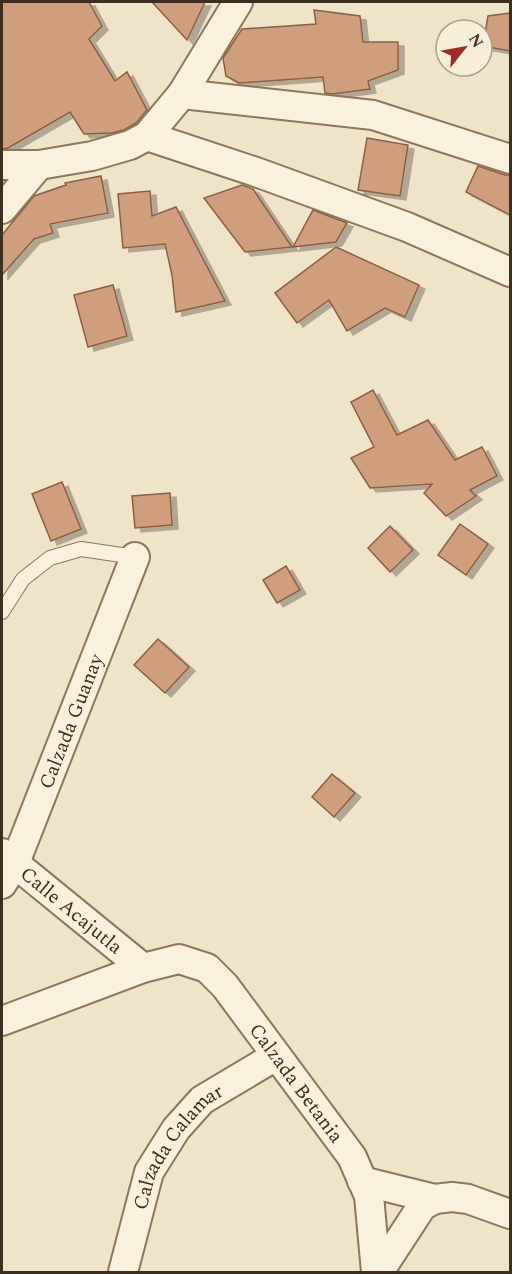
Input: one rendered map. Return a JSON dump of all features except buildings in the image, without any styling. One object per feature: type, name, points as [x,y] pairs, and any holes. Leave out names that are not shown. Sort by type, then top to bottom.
[{"type":"street","points":[[2,165],[39,165],[92,156],[130,145],[147,136],[183,94],[238,2]]},
{"type":"street","points":[[183,94],[373,115],[510,159]]},
{"type":"street","points":[[147,136],[256,172],[407,227],[510,272]]},
{"type":"street","points":[[2,209],[39,165]]},
{"type":"street","name":"Calzada Guanay","points":[[6,867],[135,557]]},
{"type":"street","name":"Calle Acajutla","points":[[6,867],[143,968]]},
{"type":"street","name":"Calzada Betania","points":[[2,1021],[143,968],[179,958],[207,968],[225,986],[352,1157],[369,1196],[377,1272]]},
{"type":"street","name":"Calzada Calamar","points":[[123,1272],[149,1172],[176,1129],[202,1100],[276,1056]]},
{"type":"street","points":[[362,1181],[435,1199],[452,1197],[468,1199],[510,1214]]},
{"type":"street","points":[[377,1272],[422,1206],[435,1199]]},
{"type":"lane","points":[[2,612],[23,579],[50,558],[81,549],[135,557]]}]
